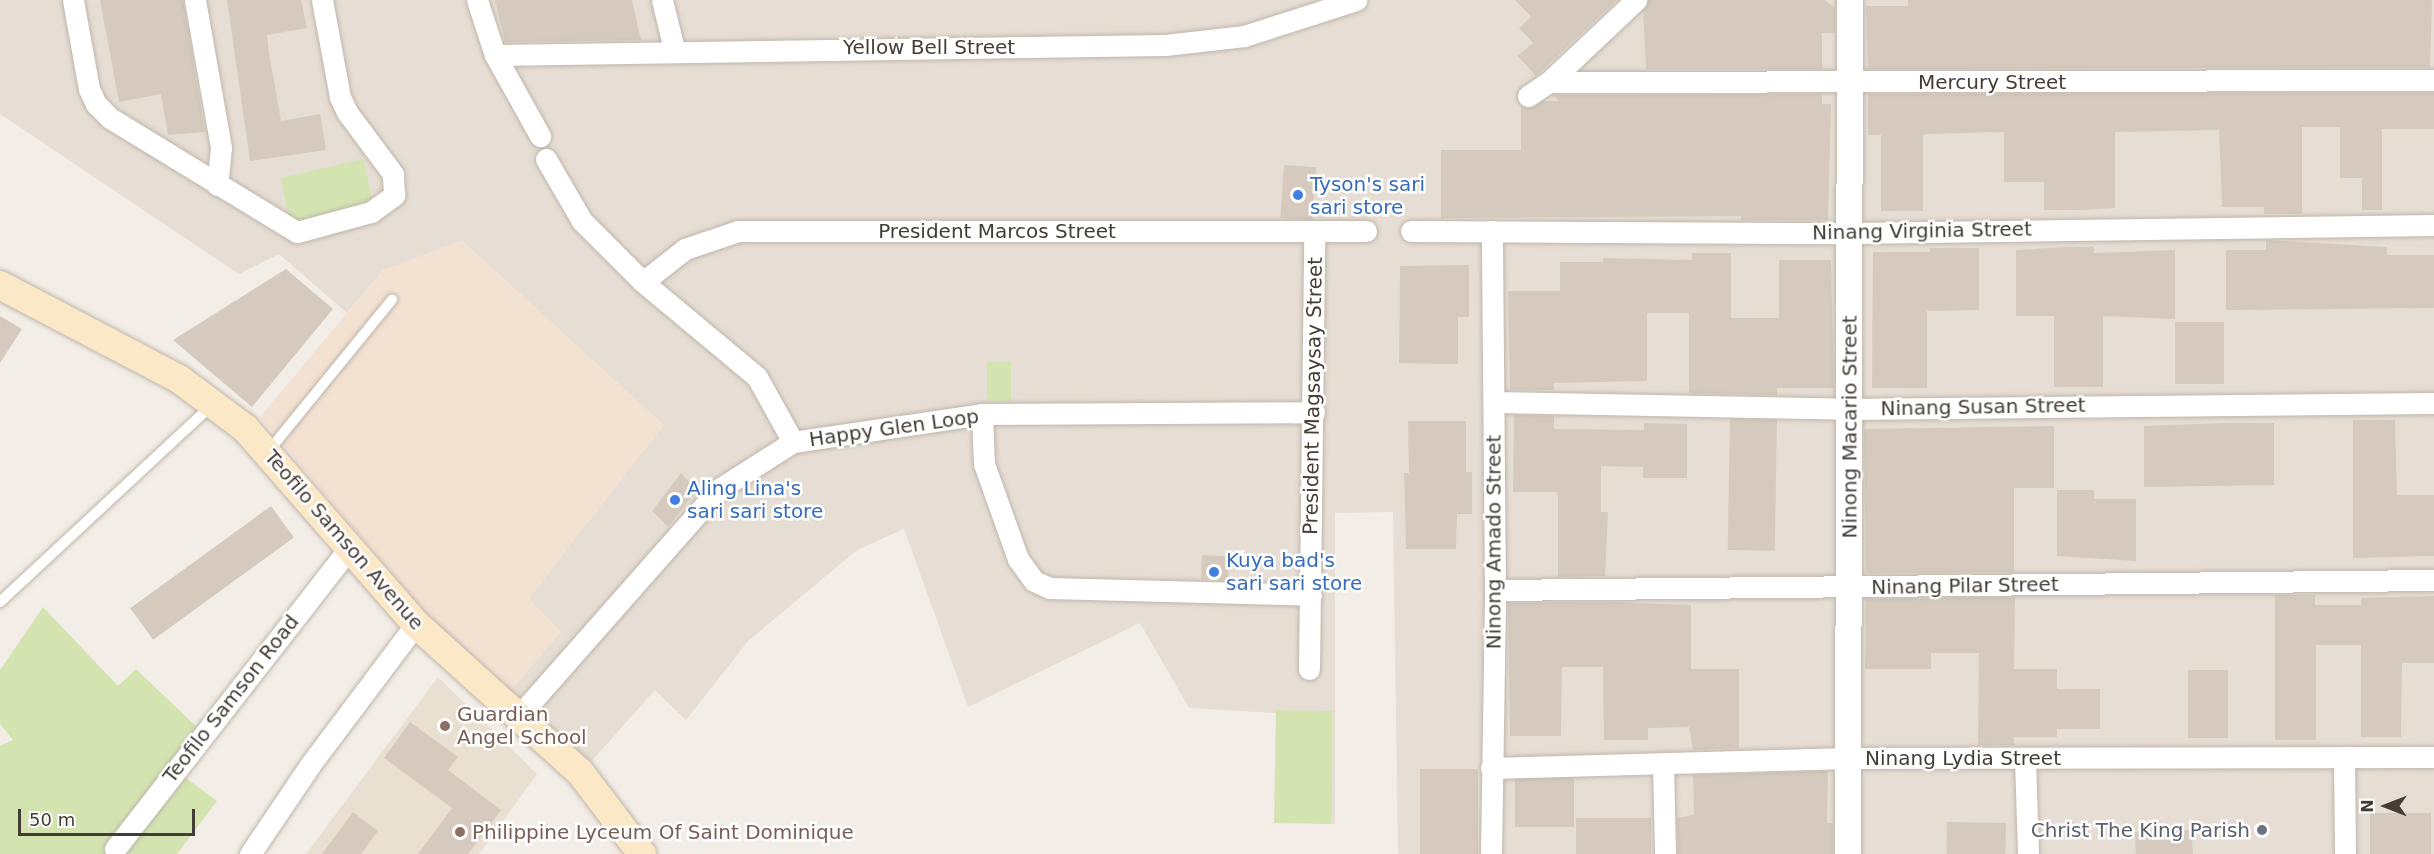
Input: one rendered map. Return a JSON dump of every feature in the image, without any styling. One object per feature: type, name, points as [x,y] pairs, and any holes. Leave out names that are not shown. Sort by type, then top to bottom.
[{"type":"main road","name":"Teofilo Samson Avenue","points":[[0,285],[134,353],[215,403],[267,453],[348,550],[416,624],[580,772],[642,854]]},
{"type":"street","points":[[73,0],[89,89],[96,104],[110,118],[297,232],[370,212],[394,195],[393,174],[340,97],[322,0]]},
{"type":"street","points":[[195,0],[221,148],[218,185]]},
{"type":"street","points":[[477,0],[495,55],[540,136]]},
{"type":"street","points":[[662,0],[674,50]]},
{"type":"street","name":"Yellow Bell Street","points":[[495,55],[674,50],[1165,45],[1244,36],[1356,0]]},
{"type":"street","points":[[1528,96],[1549,82],[1636,0]]},
{"type":"street","name":"Ninong Macario Street","points":[[1848,854],[1851,587],[1850,0]]},
{"type":"street","name":"Mercury Street","points":[[1549,82],[2434,80]]},
{"type":"street","points":[[546,159],[582,221],[643,282],[757,377],[793,442]]},
{"type":"street","name":"Ninang Virginia Street","points":[[1411,231],[1850,233],[2434,225]]},
{"type":"street","name":"President Marcos Street","points":[[643,282],[685,249],[738,231],[1366,231]]},
{"type":"street","name":"President Magsaysay Street","points":[[1309,669],[1314,412],[1314,231]]},
{"type":"street","name":"Ninong Amado Street","points":[[1491,854],[1496,590],[1492,231]]},
{"type":"street","name":"Ninang Susan Street","points":[[1495,402],[1849,409],[2434,402]]},
{"type":"street","name":"Happy Glen Loop","points":[[518,717],[719,489],[793,442],[982,414],[1314,412]]},
{"type":"street","points":[[982,414],[984,464],[1018,559],[1034,581],[1050,588],[1311,595]]},
{"type":"street","name":"Teofilo Samson Road","points":[[115,849],[348,550]]},
{"type":"street","name":"Ninang Pilar Street","points":[[1496,590],[2434,580]]},
{"type":"street","points":[[250,854],[310,765],[416,624]]},
{"type":"street","points":[[2344,757],[2345,854]]},
{"type":"street","name":"Ninang Lydia Street","points":[[1491,768],[1848,758],[2434,757]]},
{"type":"street","points":[[2025,758],[2028,854]]},
{"type":"street","points":[[1664,763],[1665,854]]},
{"type":"lane","points":[[267,453],[392,300]]},
{"type":"lane","points":[[0,602],[215,403]]},
{"type":"shaded area","points":[[0,0],[2434,0],[2434,854],[1398,854],[1393,512],[1335,513],[1335,824],[1276,821],[1276,713],[1189,708],[1140,623],[968,707],[904,529],[857,550],[748,641],[686,720],[655,690],[589,764],[509,693],[529,598],[663,425],[383,270],[347,313],[279,254],[239,274],[0,114]]},
{"type":"shaded area","points":[[462,240],[664,425],[529,598],[561,632],[509,693],[425,612],[260,417],[383,270]]},
{"type":"shaded area","name":"Guardian Angel School","points":[[438,677],[537,774],[479,854],[306,854]]},
{"type":"green space","points":[[363,159],[374,205],[291,224],[280,178]]},
{"type":"green space","points":[[987,362],[1011,362],[1011,401],[987,401]]},
{"type":"green space","points":[[43,607],[118,686],[136,669],[200,730],[171,767],[217,801],[177,854],[0,854],[0,746],[13,740],[0,724],[0,670]]},
{"type":"green space","points":[[1276,710],[1333,711],[1331,824],[1274,823]]},
{"type":"building","points":[[100,0],[183,0],[205,132],[168,135],[161,94],[119,102]]},
{"type":"building","points":[[227,0],[301,0],[307,28],[267,35],[268,47],[281,121],[320,114],[326,150],[250,161]]},
{"type":"building","points":[[495,0],[632,0],[641,40],[505,42]]},
{"type":"building","points":[[1515,0],[1617,0],[1536,76],[1518,56],[1533,43],[1519,28],[1531,17]]},
{"type":"building","points":[[1648,0],[1825,0],[1835,8],[1835,33],[1822,33],[1822,69],[1646,69],[1643,11]]},
{"type":"building","points":[[1908,0],[2432,0],[2430,67],[1868,69],[1866,6],[1908,6]]},
{"type":"building","points":[[2434,93],[2434,129],[2382,129],[2382,210],[2362,210],[2362,178],[2340,178],[2340,127],[2302,127],[2302,214],[2264,214],[2264,207],[2222,207],[2219,130],[2115,132],[2115,208],[2084,210],[2044,210],[2044,182],[2004,182],[2004,132],[1927,134],[1923,135],[1923,211],[1881,211],[1881,135],[1868,135],[1868,94]]},
{"type":"building","points":[[1822,94],[1822,104],[1831,104],[1828,220],[1741,220],[1741,216],[1441,218],[1441,150],[1521,150],[1521,106],[1529,109],[1543,101],[1559,101],[1553,95]]},
{"type":"building","name":"Tyson's sari sari store","points":[[1284,165],[1316,167],[1312,220],[1280,218]]},
{"type":"building","points":[[2266,240],[2387,247],[2387,255],[2434,255],[2434,308],[2226,310],[2226,250],[2266,250]]},
{"type":"building","points":[[2094,247],[2094,253],[2175,250],[2175,319],[2103,316],[2103,387],[2054,387],[2054,316],[2016,316],[2016,250]]},
{"type":"building","points":[[1930,248],[1979,248],[1979,310],[1927,311],[1927,388],[1872,388],[1873,252],[1930,252]]},
{"type":"building","points":[[1692,253],[1731,253],[1731,318],[1779,318],[1779,260],[1831,260],[1834,388],[1777,388],[1777,395],[1689,393],[1689,313],[1647,313],[1647,381],[1554,383],[1554,390],[1510,390],[1508,291],[1560,291],[1560,262],[1603,262],[1603,258],[1692,260]]},
{"type":"building","points":[[1469,265],[1469,317],[1458,317],[1458,364],[1399,363],[1400,266]]},
{"type":"building","points":[[286,269],[333,309],[252,407],[173,340]]},
{"type":"building","points":[[0,316],[22,329],[0,363]]},
{"type":"building","points":[[2175,322],[2224,322],[2224,384],[2175,384]]},
{"type":"building","points":[[1514,415],[1554,416],[1554,429],[1644,430],[1644,423],[1687,424],[1687,478],[1643,478],[1643,467],[1601,466],[1601,512],[1608,512],[1605,576],[1558,577],[1557,492],[1513,492]]},
{"type":"building","points":[[1730,419],[1777,420],[1775,551],[1728,550]]},
{"type":"building","points":[[2353,420],[2395,420],[2397,495],[2434,495],[2434,556],[2353,558]]},
{"type":"building","points":[[1408,421],[1466,421],[1466,472],[1472,472],[1472,514],[1457,514],[1456,549],[1406,549],[1404,473],[1409,473]]},
{"type":"building","points":[[2274,423],[2274,485],[2144,487],[2144,426]]},
{"type":"building","points":[[2054,426],[2054,488],[2014,488],[2014,572],[1866,573],[1864,429]]},
{"type":"building","name":"Aling Lina's sari sari store","points":[[681,473],[697,490],[668,527],[652,511]]},
{"type":"building","points":[[2057,490],[2094,490],[2094,499],[2136,499],[2136,561],[2057,556]]},
{"type":"building","points":[[271,506],[294,538],[153,640],[130,608]]},
{"type":"building","name":"Kuya bad's sari sari store","points":[[1202,555],[1229,556],[1228,580],[1201,579]]},
{"type":"building","points":[[2275,595],[2315,595],[2315,605],[2361,605],[2361,598],[2434,596],[2434,663],[2402,663],[2401,737],[2361,737],[2361,645],[2316,645],[2316,740],[2275,740]]},
{"type":"building","points":[[2015,597],[2014,669],[2057,669],[2057,689],[2100,689],[2100,729],[2057,729],[2057,737],[2014,737],[2014,745],[1978,745],[1979,653],[1931,653],[1931,669],[1865,669],[1866,599]]},
{"type":"building","points":[[1605,602],[1691,605],[1691,669],[1739,669],[1739,748],[1693,750],[1689,727],[1648,728],[1648,740],[1604,740],[1603,667],[1562,667],[1561,736],[1510,736],[1508,603]]},
{"type":"building","points":[[2188,670],[2228,670],[2228,738],[2188,738]]},
{"type":"building","points":[[410,722],[458,757],[448,770],[501,810],[468,854],[418,854],[452,808],[384,758]]},
{"type":"building","points":[[1420,769],[1478,769],[1478,854],[1420,854]]},
{"type":"building","points":[[1828,771],[1827,823],[1833,823],[1833,854],[1678,854],[1677,818],[1694,815],[1693,775]]},
{"type":"building","points":[[1515,778],[1574,778],[1574,827],[1515,827]]},
{"type":"building","points":[[353,812],[378,831],[361,854],[322,854]]},
{"type":"building","points":[[2370,813],[2431,813],[2431,854],[2370,854]]},
{"type":"building","points":[[1576,818],[1651,818],[1651,854],[1576,854]]},
{"type":"building","points":[[1947,822],[2006,823],[2005,854],[1946,854]]},
{"type":"building","points":[[2192,830],[2193,854],[2136,854],[2135,832]]},
{"type":"place","name":"Tyson's sari sari store","points":[[1298,195]]},
{"type":"place","name":"Aling Lina's sari sari store","points":[[675,500]]},
{"type":"place","name":"Kuya bad's sari sari store","points":[[1214,572]]},
{"type":"place","name":"Guardian Angel School","points":[[445,726]]},
{"type":"place","name":"Christ The King Parish","points":[[2262,830]]},
{"type":"place","name":"Philippine Lyceum Of Saint Dominique","points":[[460,832]]}]
